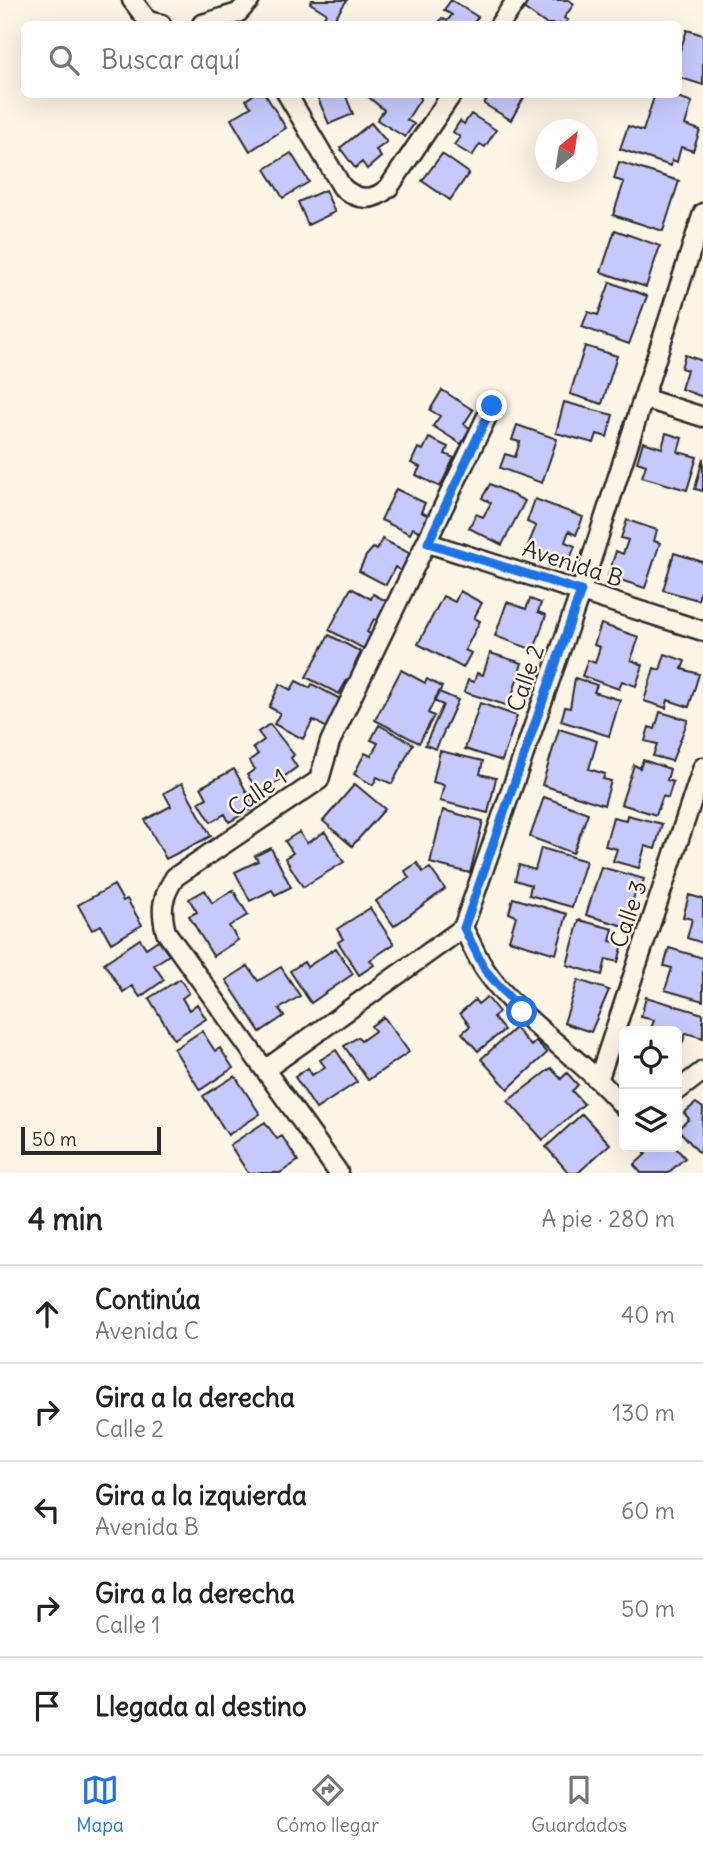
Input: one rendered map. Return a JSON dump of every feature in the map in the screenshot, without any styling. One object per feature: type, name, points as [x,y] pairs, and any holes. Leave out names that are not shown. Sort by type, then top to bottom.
[{"type":"street","points":[[132,0],[148,21]]},
{"type":"street","points":[[502,21],[517,0]]},
{"type":"street","points":[[212,21],[244,12]]},
{"type":"street","points":[[289,98],[342,187],[365,199],[382,193],[389,187],[449,98]]},
{"type":"street","name":"Calle 2","points":[[464,928],[581,591],[703,213]]},
{"type":"street","points":[[643,398],[703,417]]},
{"type":"street","name":"Calle 1","points":[[338,1172],[166,932],[161,911],[165,892],[175,877],[318,779],[330,742],[492,406]]},
{"type":"street","name":"Avenida B","points":[[428,543],[703,631]]},
{"type":"street","name":"Calle 3","points":[[599,1078],[703,767]]},
{"type":"street","points":[[266,1069],[464,928],[485,970],[522,1012],[599,1078],[619,1101]]},
{"type":"street","points":[[680,1089],[703,1071]]},
{"type":"building","points":[[312,0],[347,0],[333,21],[322,20],[326,13],[310,3]]},
{"type":"building","points":[[451,0],[478,17],[475,21],[447,21],[452,15],[444,10]]},
{"type":"building","points":[[527,0],[569,0],[574,4],[564,18],[567,21],[542,21],[522,7]]},
{"type":"building","points":[[687,30],[703,35],[703,85],[682,78],[682,44]]},
{"type":"building","points":[[267,98],[286,128],[250,151],[231,119],[251,107],[246,100]]},
{"type":"building","points":[[318,98],[347,98],[353,114],[329,124]]},
{"type":"building","points":[[370,98],[421,98],[407,120],[414,124],[405,137],[377,120],[384,110]]},
{"type":"building","points":[[488,98],[524,98],[511,120],[484,104]]},
{"type":"building","points":[[654,98],[680,98],[692,102],[685,125],[700,130],[693,151],[681,147],[677,162],[672,160],[671,166],[620,149],[628,126],[643,131]]},
{"type":"building","points":[[471,114],[496,130],[485,147],[480,144],[472,156],[454,145],[460,137],[453,132],[460,121],[464,124]]},
{"type":"building","points":[[371,123],[387,142],[376,150],[381,157],[367,169],[362,162],[355,168],[340,148]]},
{"type":"building","points":[[291,153],[309,182],[283,198],[265,169]]},
{"type":"building","points":[[442,154],[469,173],[450,200],[422,181]]},
{"type":"building","points":[[619,162],[679,181],[663,231],[613,215],[624,182],[614,179]]},
{"type":"building","points":[[325,190],[335,212],[308,225],[298,202]]},
{"type":"building","points":[[615,230],[660,246],[646,287],[601,272]]},
{"type":"building","points":[[610,282],[647,296],[629,344],[582,327],[588,312],[598,315]]},
{"type":"building","points":[[585,346],[617,356],[602,404],[570,394]]},
{"type":"building","points":[[685,355],[703,361],[703,397],[681,389],[687,370],[681,368]]},
{"type":"building","points":[[442,390],[473,410],[464,424],[471,429],[461,444],[433,426],[440,416],[430,410]]},
{"type":"building","points":[[564,402],[613,415],[607,437],[597,434],[594,443],[556,433]]},
{"type":"building","points":[[517,425],[557,439],[542,483],[500,468],[505,454],[515,457],[520,442],[512,440]]},
{"type":"building","points":[[666,433],[682,438],[678,452],[697,457],[687,490],[642,477],[646,465],[637,462],[643,442],[662,448]]},
{"type":"building","points":[[429,438],[448,447],[445,454],[454,458],[440,487],[416,475],[420,467],[411,463],[418,448],[423,450]]},
{"type":"building","points":[[703,458],[703,491],[695,489]]},
{"type":"building","points":[[490,484],[525,501],[502,545],[469,528],[476,514],[483,517],[491,503],[482,498]]},
{"type":"building","points":[[396,489],[425,503],[421,512],[433,518],[425,534],[413,528],[410,534],[381,520]]},
{"type":"building","points":[[535,499],[583,517],[576,535],[569,531],[565,542],[575,546],[568,564],[527,548],[536,526],[527,522]]},
{"type":"building","points":[[627,520],[657,530],[654,541],[660,543],[645,588],[608,576],[616,551],[623,554],[628,540],[621,538]]},
{"type":"building","points":[[382,539],[411,554],[402,572],[395,567],[386,585],[359,571],[366,556],[373,548],[377,550]]},
{"type":"building","points":[[674,553],[703,562],[703,583],[698,600],[663,590]]},
{"type":"building","points":[[351,588],[371,599],[373,594],[390,603],[380,622],[374,619],[367,632],[374,636],[366,650],[329,630]]},
{"type":"building","points":[[460,591],[482,603],[474,618],[480,621],[465,650],[471,653],[463,668],[418,644],[443,596],[455,602]]},
{"type":"building","points":[[530,599],[541,603],[538,612],[546,615],[534,650],[495,636],[507,602],[526,609]]},
{"type":"building","points":[[601,624],[639,637],[631,660],[643,665],[636,686],[622,681],[619,689],[582,676],[588,660],[595,663],[600,647],[594,645]]},
{"type":"building","points":[[329,635],[361,652],[354,666],[361,670],[353,684],[347,680],[339,694],[306,677]]},
{"type":"building","points":[[490,653],[522,663],[509,706],[464,692],[468,680],[474,682],[477,673],[483,675]]},
{"type":"building","points":[[665,654],[685,661],[682,669],[699,674],[689,707],[668,700],[666,708],[644,701],[654,668],[660,670]]},
{"type":"building","points":[[401,670],[425,683],[427,679],[442,687],[428,713],[434,716],[419,743],[375,720]]},
{"type":"building","points":[[575,678],[597,685],[594,692],[620,700],[609,736],[561,721],[565,707],[570,708]]},
{"type":"building","points":[[296,681],[310,688],[312,684],[342,700],[327,728],[313,720],[303,739],[274,724],[280,713],[269,707],[280,684],[291,690]]},
{"type":"building","points":[[439,692],[458,700],[436,749],[425,745],[443,705],[434,701]]},
{"type":"building","points":[[480,703],[517,716],[502,761],[465,749]]},
{"type":"building","points":[[660,712],[688,720],[672,761],[653,756],[657,744],[645,741],[649,727],[655,729]]},
{"type":"building","points":[[270,724],[294,755],[291,758],[297,767],[261,794],[247,775],[255,769],[249,761],[258,754],[253,748],[264,740],[258,732]]},
{"type":"building","points":[[379,725],[413,744],[392,784],[377,777],[373,785],[354,774],[365,753],[371,756],[378,743],[371,740]]},
{"type":"building","points":[[559,729],[597,741],[589,769],[605,774],[603,779],[611,781],[604,805],[542,785]]},
{"type":"building","points":[[440,751],[483,761],[480,774],[496,778],[488,813],[440,801],[444,785],[433,782]]},
{"type":"building","points":[[643,760],[670,769],[667,780],[673,782],[668,798],[663,796],[656,815],[621,804],[634,765],[640,768]]},
{"type":"building","points":[[234,769],[255,807],[229,822],[225,814],[211,822],[199,802],[207,798],[201,787]]},
{"type":"building","points":[[182,783],[211,836],[166,859],[145,820],[171,806],[164,793]]},
{"type":"building","points":[[355,784],[385,809],[352,846],[323,821]]},
{"type":"building","points":[[544,797],[588,813],[573,853],[530,837]]},
{"type":"building","points":[[443,810],[483,821],[470,873],[430,863]]},
{"type":"building","points":[[627,815],[662,824],[655,849],[645,846],[639,868],[613,861],[617,849],[605,846],[613,817],[626,820]]},
{"type":"building","points":[[299,832],[307,843],[325,832],[344,862],[303,887],[285,858],[293,853],[285,841]]},
{"type":"building","points":[[271,848],[291,887],[275,895],[272,890],[250,901],[235,872],[258,861],[255,856]]},
{"type":"building","points":[[541,848],[586,861],[572,907],[529,895],[531,885],[515,880],[519,865],[535,870]]},
{"type":"building","points":[[417,863],[423,872],[430,868],[445,889],[394,926],[376,901],[409,878],[405,871]]},
{"type":"building","points":[[601,867],[644,879],[639,894],[635,893],[630,910],[636,912],[631,928],[586,915]]},
{"type":"building","points":[[114,885],[123,901],[127,899],[142,925],[111,943],[101,925],[92,930],[78,905]]},
{"type":"building","points":[[205,890],[212,903],[233,890],[248,915],[229,926],[238,940],[213,956],[189,916],[197,912],[189,899]]},
{"type":"building","points":[[689,895],[703,899],[703,943],[687,938],[692,919],[683,917]]},
{"type":"building","points":[[513,898],[567,914],[556,954],[509,940],[516,916],[509,913]]},
{"type":"building","points":[[370,908],[394,944],[370,960],[374,965],[359,975],[338,942],[343,939],[337,929]]},
{"type":"building","points":[[579,920],[613,929],[610,941],[623,944],[618,962],[606,959],[602,975],[567,965]]},
{"type":"building","points":[[140,939],[146,948],[158,940],[169,955],[154,965],[164,980],[140,997],[132,986],[123,992],[104,963]]},
{"type":"building","points":[[336,948],[353,974],[311,1003],[290,971],[304,962],[307,967]]},
{"type":"building","points":[[669,948],[703,958],[703,1001],[665,990],[672,968],[664,966]]},
{"type":"building","points":[[248,966],[258,981],[281,967],[300,996],[279,1009],[284,1016],[260,1032],[226,980]]},
{"type":"building","points":[[180,979],[189,993],[182,998],[189,1010],[197,1004],[206,1019],[174,1039],[149,998]]},
{"type":"building","points":[[578,980],[609,990],[591,1032],[564,1023]]},
{"type":"building","points":[[487,997],[499,1012],[493,1017],[504,1030],[478,1051],[462,1033],[470,1026],[460,1013],[475,1000],[478,1004]]},
{"type":"building","points":[[646,997],[703,1014],[703,1038],[686,1033],[682,1044],[682,1026],[652,1026],[654,1020],[641,1017]]},
{"type":"building","points":[[384,1017],[409,1052],[368,1080],[344,1046],[358,1037],[361,1041],[375,1031],[371,1026]]},
{"type":"building","points":[[515,1028],[531,1046],[536,1041],[547,1053],[508,1089],[481,1059]]},
{"type":"building","points":[[202,1031],[215,1051],[220,1048],[233,1068],[200,1090],[174,1049]]},
{"type":"building","points":[[336,1050],[357,1082],[316,1109],[295,1077],[308,1068],[312,1075],[325,1067],[320,1060]]},
{"type":"building","points":[[551,1068],[561,1079],[567,1073],[578,1085],[572,1091],[584,1104],[543,1140],[508,1101]]},
{"type":"building","points":[[235,1076],[260,1114],[228,1135],[203,1096]]},
{"type":"building","points":[[696,1103],[703,1108],[701,1155],[682,1134],[682,1125],[689,1119],[684,1113]]},
{"type":"building","points":[[582,1114],[610,1144],[578,1173],[569,1173],[546,1147]]},
{"type":"building","points":[[265,1122],[277,1139],[282,1136],[298,1161],[280,1173],[248,1173],[230,1145]]},
{"type":"building","points":[[644,1152],[680,1152],[685,1158],[668,1173],[641,1173],[634,1165],[646,1154]]},
{"type":"route","points":[[492,406],[428,543],[581,591],[464,928],[485,970],[522,1012]]}]
